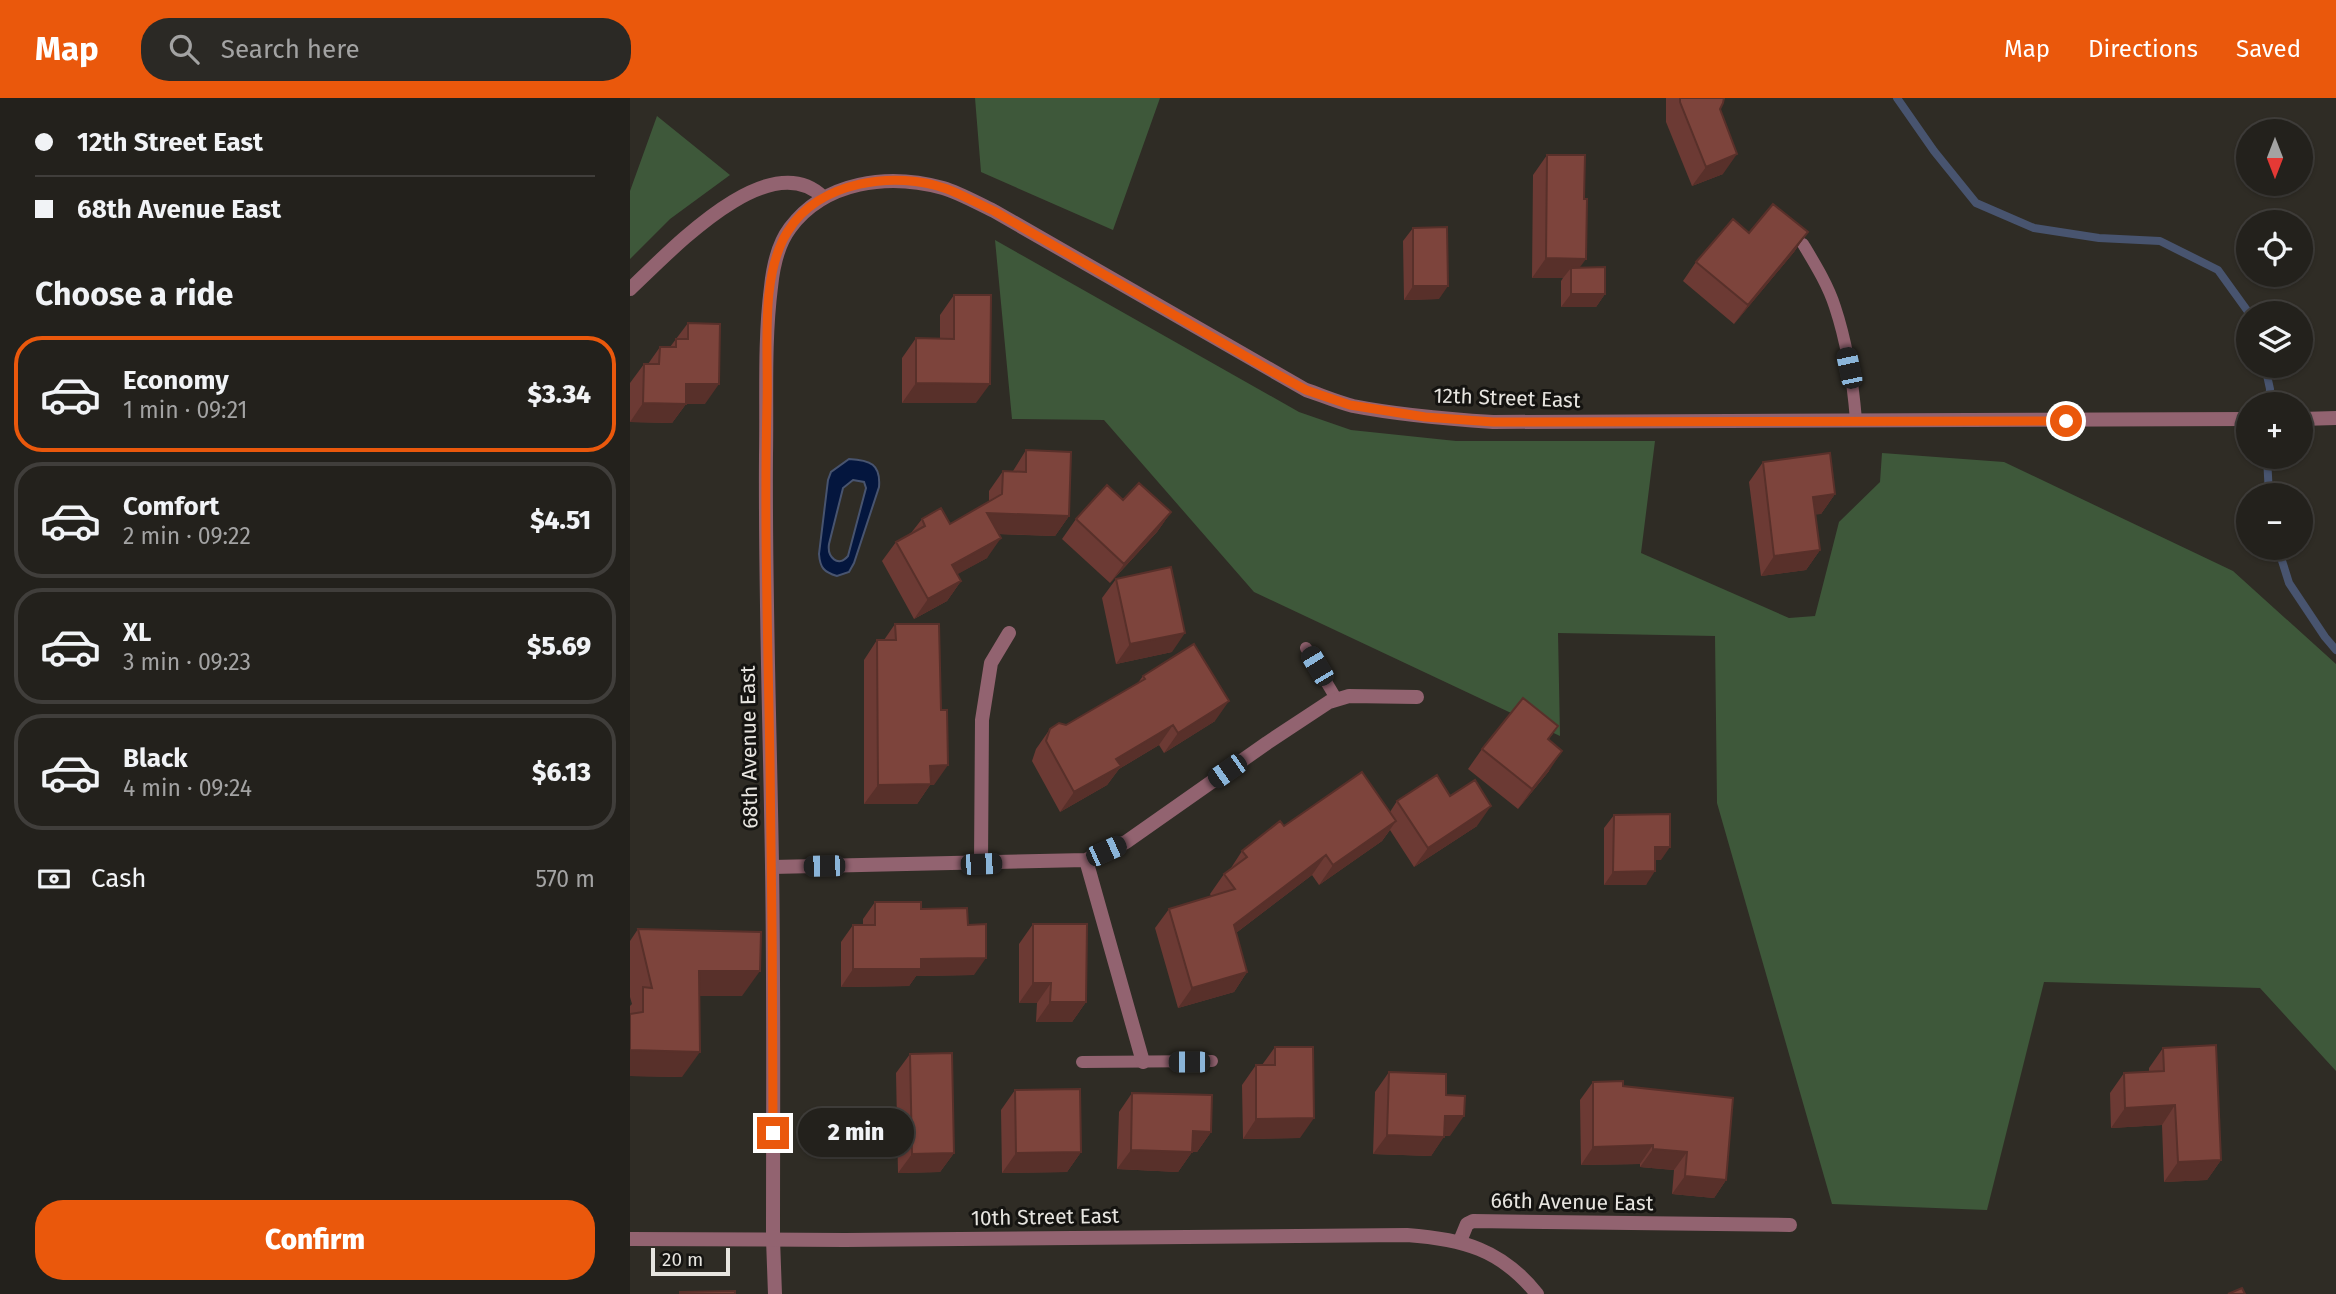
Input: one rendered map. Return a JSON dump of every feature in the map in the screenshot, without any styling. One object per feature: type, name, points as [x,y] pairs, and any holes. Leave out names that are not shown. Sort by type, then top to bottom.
[{"type":"street","name":"12th Street East","points":[[806,209],[835,191],[878,181],[924,184],[946,189],[994,211],[1306,390],[1350,405],[1425,417],[1493,422],[2236,419]]},
{"type":"street","points":[[630,289],[683,239],[733,200],[770,185],[794,182],[813,188],[822,197]]},
{"type":"street","name":"68th Avenue East","points":[[775,1294],[766,533],[768,327],[771,285],[777,256],[788,230],[806,209]]},
{"type":"street","points":[[2313,419],[2333,418]]},
{"type":"street","points":[[981,864],[982,720],[991,663],[1009,633]]},
{"type":"street","points":[[772,867],[1086,860],[1126,842],[1329,702],[1349,696],[1417,697]]},
{"type":"street","points":[[1086,860],[1143,1062]]},
{"type":"street","name":"66th Avenue East","points":[[1460,1241],[1467,1224],[1473,1221],[1790,1226]]},
{"type":"street","name":"10th Street East","points":[[630,1238],[1407,1235],[1460,1241]]},
{"type":"street","points":[[1460,1241],[1499,1259],[1516,1271],[1537,1294]]},
{"type":"lane","points":[[1803,244],[1835,307],[1853,389],[1856,420]]},
{"type":"lane","points":[[1306,648],[1337,700]]},
{"type":"lane","points":[[1082,1062],[1212,1061]]},
{"type":"green space","points":[[975,98],[1160,98],[1113,230],[981,172]]},
{"type":"green space","points":[[657,116],[730,175],[670,219],[630,259],[630,191]]},
{"type":"green space","points":[[995,240],[1299,412],[1351,430],[1456,441],[1655,441],[1641,553],[1789,618],[1815,616],[1839,522],[1880,482],[1882,453],[2004,462],[2233,571],[2336,664],[2336,1071],[2260,988],[2044,982],[1987,1210],[1832,1204],[1717,803],[1715,636],[1558,633],[1560,736],[1254,592],[1104,420],[1012,419]]},
{"type":"water","points":[[849,459],[856,460],[873,465],[879,479],[879,487],[854,563],[849,572],[837,576],[824,569],[819,554],[831,472]],"holes":[[[853,480],[864,482],[866,488],[848,556],[837,561],[831,557],[829,544],[843,488]]]},
{"type":"building","points":[[1680,98],[1724,98],[1720,109],[1737,154],[1706,167]]},
{"type":"building","points":[[1547,155],[1585,155],[1586,259],[1546,258]]},
{"type":"building","points":[[1773,204],[1808,232],[1748,305],[1696,262],[1733,219],[1749,233]]},
{"type":"building","points":[[1447,227],[1448,286],[1413,286],[1413,228]]},
{"type":"building","points":[[1605,267],[1605,294],[1571,294],[1571,268]]},
{"type":"building","points":[[954,295],[991,295],[990,384],[916,383],[916,338],[954,339]]},
{"type":"building","points":[[688,323],[720,324],[719,384],[686,384],[686,404],[643,403],[644,364],[659,364],[660,347],[676,347],[676,339],[688,339]]},
{"type":"building","points":[[1026,450],[1071,452],[1069,516],[987,513],[1001,538],[952,565],[961,581],[928,599],[896,542],[925,526],[922,519],[941,508],[950,524],[1002,494],[1003,471],[1026,472]]},
{"type":"building","points":[[1830,453],[1835,494],[1813,497],[1820,550],[1774,556],[1763,462]]},
{"type":"building","points":[[1139,483],[1171,512],[1124,564],[1076,519],[1107,485],[1123,500]]},
{"type":"building","points":[[1171,567],[1185,633],[1130,644],[1116,579]]},
{"type":"building","points":[[895,624],[939,624],[941,710],[947,710],[948,765],[930,766],[931,784],[878,785],[877,640],[896,640]]},
{"type":"building","points":[[1194,644],[1229,701],[1178,733],[1173,725],[1116,759],[1121,766],[1074,792],[1046,741],[1050,729],[1059,723],[1066,725],[1145,679],[1143,676]]},
{"type":"building","points":[[1523,698],[1558,726],[1548,739],[1562,751],[1532,789],[1482,749]]},
{"type":"building","points":[[1362,772],[1396,821],[1333,865],[1326,855],[1234,925],[1247,972],[1192,988],[1169,909],[1235,889],[1224,874],[1247,857],[1242,851],[1280,821],[1284,826]]},
{"type":"building","points":[[1437,775],[1450,796],[1475,780],[1491,806],[1428,848],[1397,801]]},
{"type":"building","points":[[1670,814],[1670,847],[1655,847],[1655,871],[1613,872],[1614,815]]},
{"type":"building","points":[[875,902],[921,902],[921,909],[967,908],[968,925],[986,924],[986,958],[921,959],[921,969],[853,969],[853,925],[875,925]]},
{"type":"building","points":[[1033,924],[1087,924],[1086,1002],[1050,1002],[1051,983],[1033,983]]},
{"type":"building","points":[[638,929],[761,932],[760,971],[699,971],[700,1052],[630,1050],[630,1014],[643,1012],[643,987],[652,988]]},
{"type":"building","points":[[2216,1045],[2221,1160],[2178,1162],[2175,1105],[2125,1108],[2124,1073],[2164,1071],[2163,1048]]},
{"type":"building","points":[[1275,1047],[1313,1047],[1314,1118],[1256,1119],[1256,1065],[1275,1065]]},
{"type":"building","points":[[952,1053],[954,1153],[912,1154],[910,1054]]},
{"type":"building","points":[[1389,1072],[1446,1074],[1446,1095],[1465,1096],[1464,1116],[1445,1116],[1444,1137],[1387,1135]]},
{"type":"building","points":[[1623,1081],[1623,1086],[1733,1098],[1726,1180],[1685,1176],[1687,1152],[1653,1149],[1653,1145],[1593,1147],[1593,1082]]},
{"type":"building","points":[[1080,1089],[1081,1152],[1016,1153],[1015,1090]]},
{"type":"building","points":[[1132,1093],[1212,1095],[1211,1132],[1193,1131],[1192,1152],[1131,1150]]},
{"type":"building","points":[[2242,1288],[2245,1294],[2228,1294]]},
{"type":"building","points":[[735,1291],[735,1294],[680,1294],[680,1292]]},
{"type":"waterway","points":[[1897,98],[1934,151],[1976,203],[2034,228],[2099,238],[2160,241],[2218,270],[2240,301]]},
{"type":"waterway","points":[[2268,378],[2270,392]]},
{"type":"waterway","points":[[2268,469],[2268,483]]},
{"type":"waterway","points":[[2282,560],[2289,583],[2336,650]]},
{"type":"route","points":[[773,1133],[772,867],[766,533],[768,327],[771,285],[777,256],[788,230],[806,209],[822,197],[835,191],[878,181],[903,181],[946,189],[994,211],[1306,390],[1350,405],[1425,417],[1493,422],[2066,421]]}]
